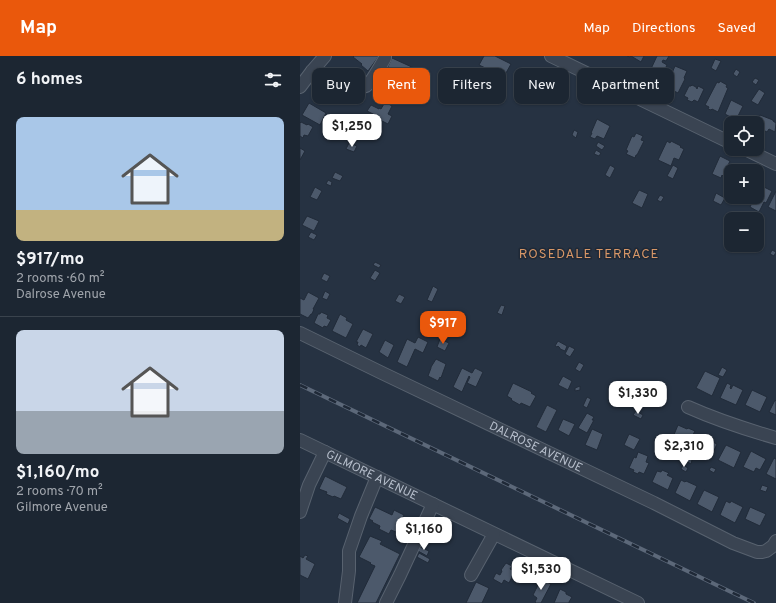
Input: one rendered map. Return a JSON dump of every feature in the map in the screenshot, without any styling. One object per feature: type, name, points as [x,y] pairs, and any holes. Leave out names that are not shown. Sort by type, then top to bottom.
[{"type":"street","points":[[314,68],[325,56]]},
{"type":"street","points":[[365,86],[382,63],[385,58],[384,56]]},
{"type":"street","points":[[551,56],[724,139]]},
{"type":"street","points":[[300,87],[312,70]]},
{"type":"street","points":[[759,156],[776,164]]},
{"type":"street","name":"DALROSE AVENUE","points":[[300,333],[654,503],[733,543],[757,552],[766,551],[775,543]]},
{"type":"street","points":[[688,407],[728,424],[776,438]]},
{"type":"street","name":"GILMORE AVENUE","points":[[300,440],[638,603]]},
{"type":"street","points":[[300,512],[309,485],[325,452]]},
{"type":"street","points":[[345,603],[350,571],[350,551],[354,534],[377,477]]},
{"type":"street","points":[[386,603],[433,504]]},
{"type":"street","points":[[471,575],[494,534]]},
{"type":"building","points":[[354,56],[379,56],[368,71],[353,57]]},
{"type":"building","points":[[484,56],[495,56],[511,64],[506,73],[506,68],[485,68],[479,65]]},
{"type":"building","points":[[631,56],[644,56],[641,62]]},
{"type":"building","points":[[657,56],[669,56],[666,61],[663,60],[662,62],[667,65],[666,68],[651,68]]},
{"type":"building","points":[[392,58],[414,68],[387,68]]},
{"type":"building","points":[[715,59],[721,61],[716,71],[711,68]]},
{"type":"building","points":[[675,66],[687,71],[678,93],[674,91]]},
{"type":"building","points":[[736,69],[740,72],[737,77],[733,74]]},
{"type":"building","points":[[755,78],[759,80],[756,85],[752,82]]},
{"type":"building","points":[[720,81],[727,85],[726,87],[728,88],[718,112],[708,109],[709,107],[705,105],[717,82],[719,83]]},
{"type":"building","points":[[692,85],[697,89],[698,86],[704,89],[698,102],[694,100],[692,102],[687,100],[688,98],[684,96],[689,86]]},
{"type":"building","points":[[759,89],[765,93],[758,105],[751,101]]},
{"type":"building","points":[[731,100],[743,106],[738,116],[729,116],[725,114]]},
{"type":"building","points":[[309,103],[326,113],[320,125],[302,115]]},
{"type":"building","points":[[384,104],[392,106],[388,114],[392,116],[388,124],[374,117],[375,115],[367,111],[371,105],[381,109]]},
{"type":"building","points":[[764,117],[773,120],[776,123],[775,132],[769,129],[767,132],[764,130]]},
{"type":"building","points":[[339,119],[346,123],[342,129],[336,125]]},
{"type":"building","points":[[597,119],[610,126],[604,139],[597,136],[595,139],[590,137]]},
{"type":"building","points":[[301,122],[313,127],[308,136],[304,135],[303,138],[300,136]]},
{"type":"building","points":[[574,130],[578,132],[576,138],[572,135]]},
{"type":"building","points":[[636,133],[643,136],[641,140],[644,141],[635,158],[626,154],[628,151],[626,150],[632,136],[634,137]]},
{"type":"building","points":[[667,141],[670,143],[671,141],[684,149],[679,160],[674,158],[671,166],[658,160]]},
{"type":"building","points":[[598,142],[605,146],[602,150],[596,146]]},
{"type":"building","points":[[349,143],[357,146],[354,152],[346,149]]},
{"type":"building","points":[[300,148],[305,151],[300,160]]},
{"type":"building","points":[[596,150],[601,153],[599,156],[594,154]]},
{"type":"building","points":[[720,156],[730,161],[729,164],[724,164],[724,174],[721,178],[712,174]]},
{"type":"building","points":[[610,165],[615,168],[610,178],[605,175]]},
{"type":"building","points":[[673,165],[678,168],[673,179],[667,176]]},
{"type":"building","points":[[335,172],[343,176],[340,181],[332,178]]},
{"type":"building","points":[[328,180],[332,182],[331,186],[326,184]]},
{"type":"building","points":[[315,187],[322,191],[317,200],[310,197]]},
{"type":"building","points":[[764,187],[772,191],[766,203],[764,202]]},
{"type":"building","points":[[639,190],[648,194],[642,208],[632,203]]},
{"type":"building","points":[[776,191],[776,211],[768,207]]},
{"type":"building","points":[[716,193],[724,197],[721,205],[713,201]]},
{"type":"building","points":[[660,195],[664,197],[661,202],[657,200]]},
{"type":"building","points":[[752,204],[763,204],[759,212],[750,207]]},
{"type":"building","points":[[307,216],[319,221],[314,231],[302,225]]},
{"type":"building","points":[[311,232],[317,235],[314,240],[308,237]]},
{"type":"building","points":[[772,250],[776,252],[774,256],[770,254]]},
{"type":"building","points":[[375,262],[381,265],[379,268],[373,265]]},
{"type":"building","points":[[375,270],[380,273],[375,281],[370,278]]},
{"type":"building","points":[[324,273],[330,276],[327,282],[321,279]]},
{"type":"building","points":[[433,286],[438,289],[432,302],[427,300]]},
{"type":"building","points":[[325,291],[330,294],[327,300],[322,298]]},
{"type":"building","points":[[308,292],[319,298],[312,314],[308,318],[300,314],[300,298],[304,300]]},
{"type":"building","points":[[399,294],[405,297],[401,304],[395,301]]},
{"type":"building","points":[[501,305],[505,306],[502,315],[497,313]]},
{"type":"building","points":[[321,312],[328,315],[327,318],[331,320],[327,327],[324,326],[323,328],[314,323],[318,314]]},
{"type":"building","points":[[340,314],[353,324],[346,338],[332,331]]},
{"type":"building","points":[[363,329],[373,334],[366,348],[361,345],[360,347],[357,345],[358,342],[356,342]]},
{"type":"building","points":[[418,337],[428,342],[423,353],[415,349],[407,367],[397,362],[407,339],[415,343]]},
{"type":"building","points":[[440,339],[449,343],[445,351],[437,347]]},
{"type":"building","points":[[385,340],[394,345],[388,358],[379,352]]},
{"type":"building","points":[[558,341],[567,346],[565,351],[560,349],[558,346],[555,346]]},
{"type":"building","points":[[569,346],[575,349],[570,357],[565,354]]},
{"type":"building","points":[[436,359],[446,364],[441,378],[440,377],[438,381],[428,376]]},
{"type":"building","points":[[579,362],[584,365],[580,372],[575,369]]},
{"type":"building","points":[[722,367],[727,370],[723,377],[718,375]]},
{"type":"building","points":[[462,368],[472,373],[475,368],[483,372],[476,387],[467,383],[470,377],[469,376],[462,392],[453,387]]},
{"type":"building","points":[[705,371],[720,378],[712,396],[696,388]]},
{"type":"building","points":[[563,376],[572,381],[568,390],[558,385]]},
{"type":"building","points":[[513,383],[532,392],[531,393],[536,396],[530,407],[521,403],[520,405],[507,396]]},
{"type":"building","points":[[727,383],[731,385],[731,389],[733,385],[743,390],[736,405],[720,398]]},
{"type":"building","points":[[580,386],[580,390],[575,391],[575,388]]},
{"type":"building","points":[[752,390],[767,397],[760,412],[745,405]]},
{"type":"building","points":[[587,397],[591,399],[587,408],[583,406]]},
{"type":"building","points":[[775,400],[776,401],[776,415],[769,412]]},
{"type":"building","points":[[547,405],[557,410],[546,432],[536,427]]},
{"type":"building","points":[[636,411],[643,415],[641,419],[633,415]]},
{"type":"building","points":[[587,413],[594,417],[592,420],[594,420],[587,433],[578,428]]},
{"type":"building","points":[[563,419],[575,424],[569,436],[558,430]]},
{"type":"building","points":[[678,425],[695,431],[688,444],[684,442],[683,444],[678,441],[679,439],[673,437]]},
{"type":"building","points":[[592,429],[603,434],[597,450],[585,445]]},
{"type":"building","points":[[629,434],[640,439],[634,450],[624,445]]},
{"type":"building","points":[[702,437],[717,444],[712,455],[708,454],[707,457],[695,451]]},
{"type":"building","points":[[726,445],[741,452],[734,468],[718,460]]},
{"type":"building","points":[[751,451],[766,459],[760,470],[756,468],[754,472],[743,467]]},
{"type":"building","points":[[638,452],[648,456],[646,462],[649,463],[644,474],[633,472],[634,470],[629,468]]},
{"type":"building","points":[[682,454],[686,455],[684,459],[680,458]]},
{"type":"building","points":[[688,457],[692,460],[691,464],[686,461]]},
{"type":"building","points":[[774,458],[776,459],[776,479],[766,474]]},
{"type":"building","points":[[683,465],[688,468],[686,472],[681,469]]},
{"type":"building","points":[[711,467],[716,469],[714,473],[709,470]]},
{"type":"building","points":[[662,470],[669,473],[667,475],[673,478],[668,490],[652,482],[657,471],[661,472]]},
{"type":"building","points":[[325,476],[347,487],[341,499],[326,494],[327,492],[319,489]]},
{"type":"building","points":[[681,480],[697,486],[690,501],[675,493]]},
{"type":"building","points":[[762,485],[768,487],[766,492],[760,490]]},
{"type":"building","points":[[704,490],[719,497],[712,512],[697,504]]},
{"type":"building","points":[[726,501],[730,503],[731,501],[743,507],[735,523],[720,515]]},
{"type":"building","points":[[375,507],[392,515],[394,510],[404,515],[396,532],[391,530],[389,534],[379,529],[380,526],[369,519]]},
{"type":"building","points":[[750,507],[766,514],[760,526],[745,519]]},
{"type":"building","points":[[339,513],[350,519],[348,524],[337,518]]},
{"type":"building","points":[[370,536],[382,541],[380,544],[400,554],[376,603],[357,603],[375,566],[359,557]]},
{"type":"building","points":[[420,547],[429,551],[427,556],[418,551]]},
{"type":"building","points":[[419,553],[430,559],[428,563],[417,557]]},
{"type":"building","points":[[305,555],[308,556],[306,559],[315,564],[308,579],[300,575],[300,556],[303,558]]},
{"type":"building","points":[[506,563],[512,566],[510,569],[515,571],[509,583],[504,580],[502,584],[493,579],[496,573],[500,575],[501,570]]},
{"type":"building","points":[[541,579],[551,584],[541,603],[536,603],[537,598],[533,595]]},
{"type":"building","points":[[476,582],[489,588],[482,603],[466,603]]},
{"type":"building","points":[[560,589],[572,597],[569,603],[554,603]]},
{"type":"railway","points":[[300,385],[754,603]]},
{"type":"district","name":"ROSEDALE TERRACE","points":[[589,253]]}]
